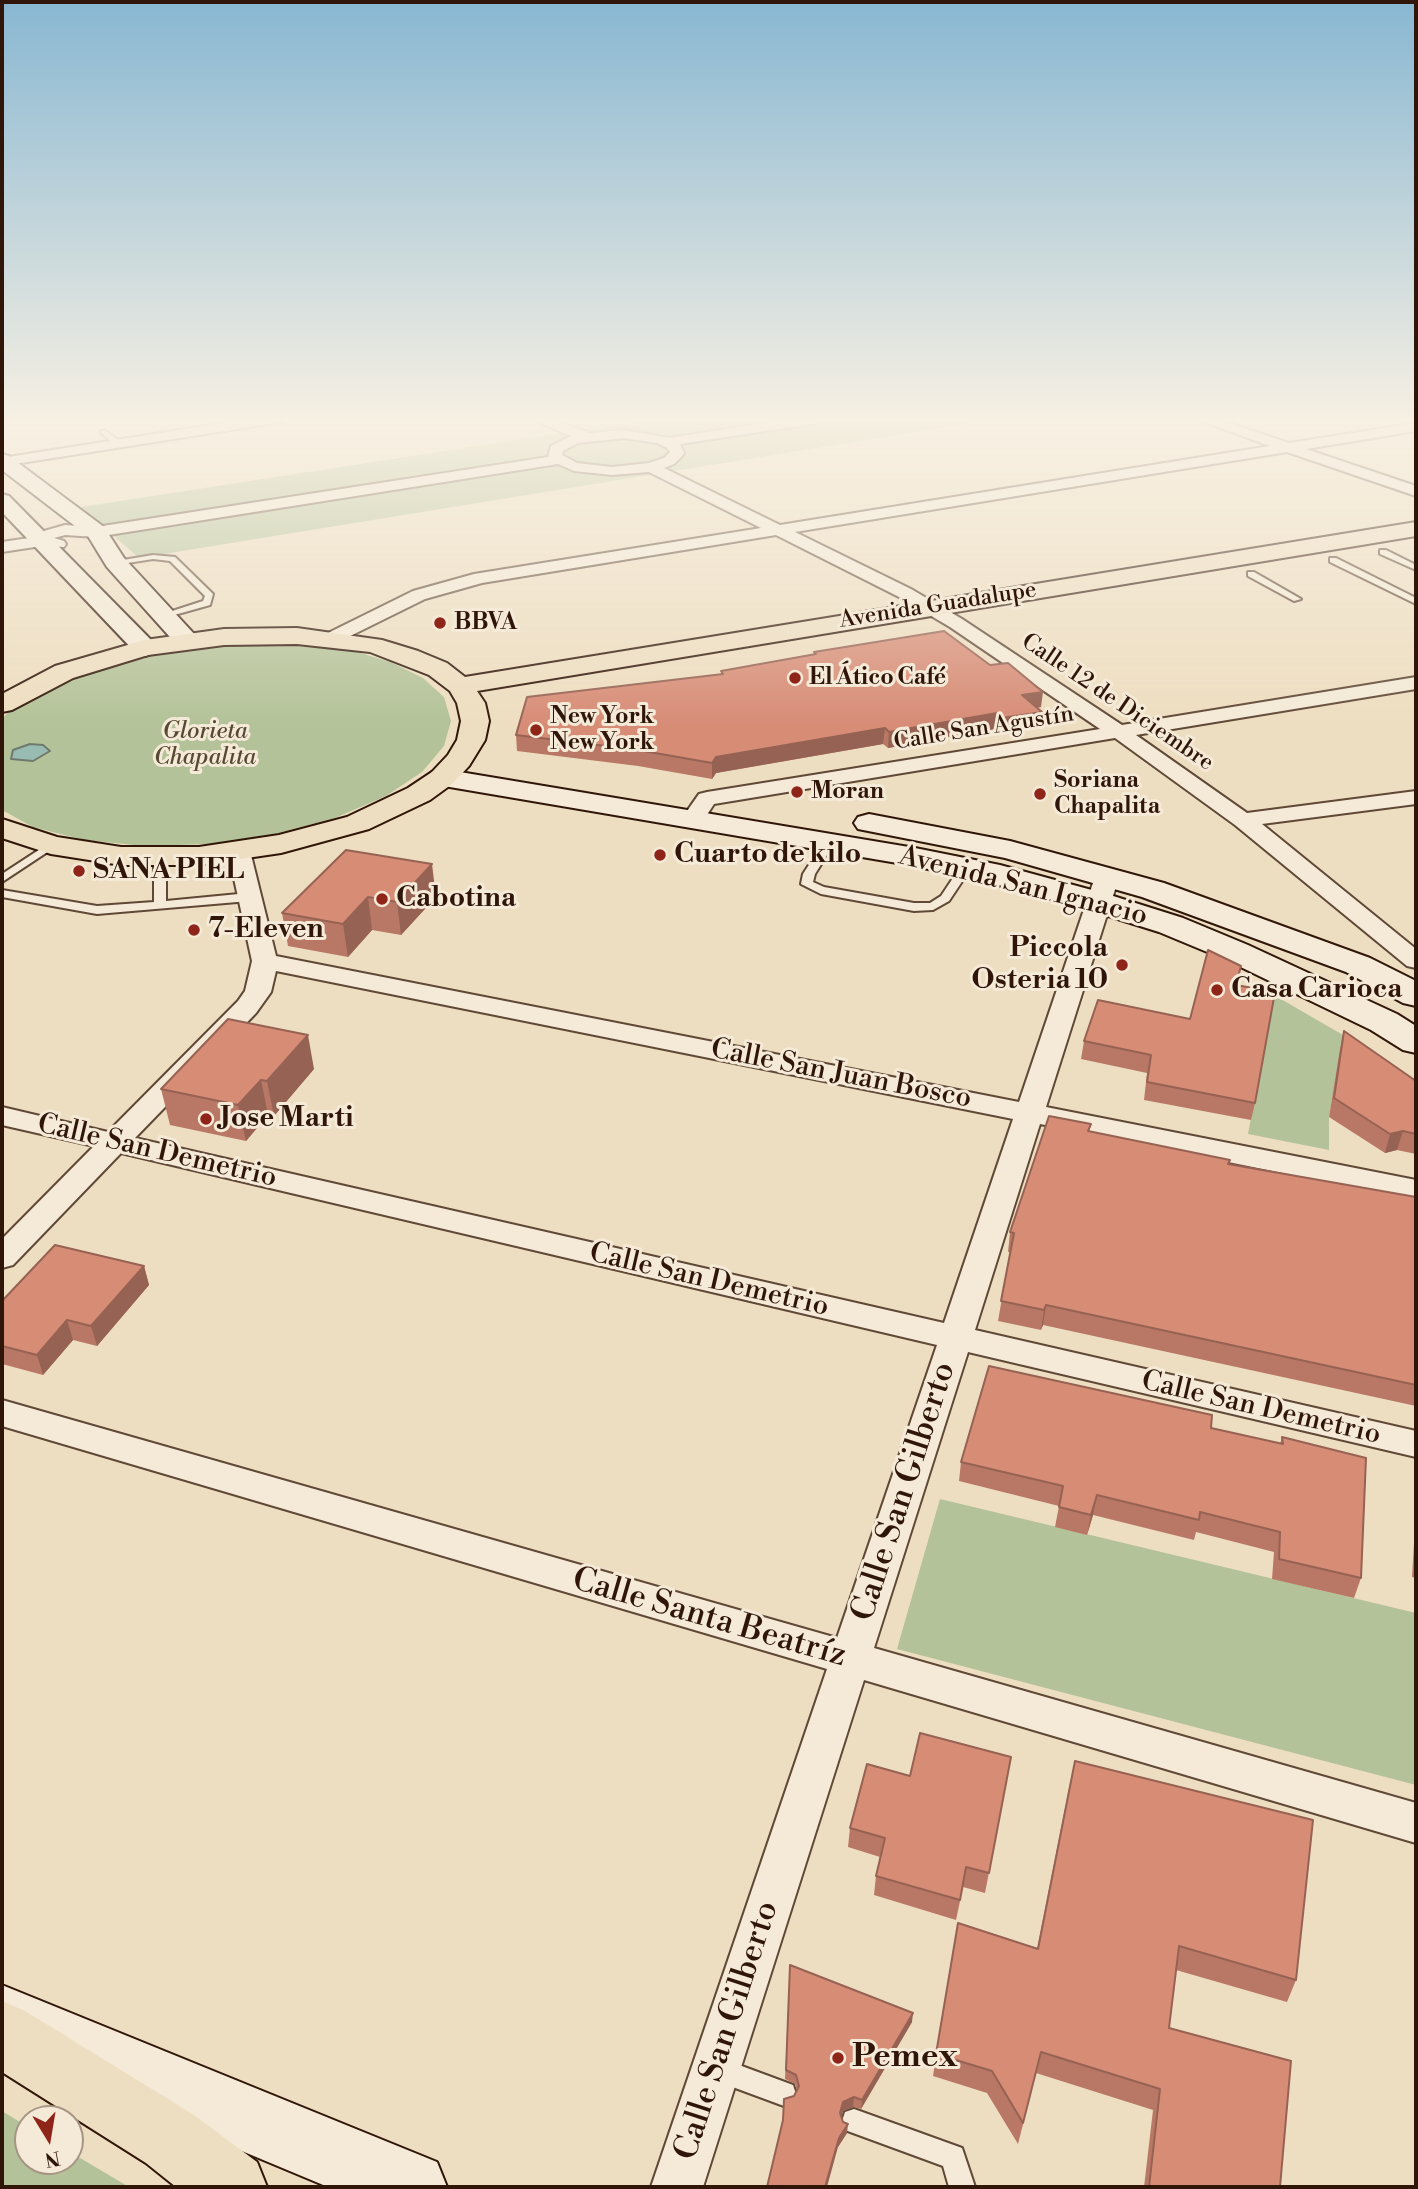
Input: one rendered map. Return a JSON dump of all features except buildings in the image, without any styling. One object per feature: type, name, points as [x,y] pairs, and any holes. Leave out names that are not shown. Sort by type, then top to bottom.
[{"type":"main road","name":"Avenida Guadalupe","points":[[465,694],[930,607],[1416,529]]},
{"type":"main road","name":"Avenida Guadalupe","points":[[465,694],[956,623],[1416,546]]},
{"type":"main road","points":[[2,704],[64,672],[145,648],[187,641],[261,635],[332,638],[373,645],[409,656],[438,669],[465,694],[475,721],[471,740],[450,769],[401,804],[358,823],[294,841],[239,852],[160,857],[108,855],[51,845],[2,828]]},
{"type":"main road","points":[[2,2034],[170,2139],[232,2187]]},
{"type":"street","points":[[21,520],[145,648]]},
{"type":"street","points":[[80,520],[96,532],[115,562],[187,641]]},
{"type":"street","points":[[2,547],[41,541],[72,544],[87,539],[96,532],[172,520]]},
{"type":"street","name":"Calle 12 de Diciembre","points":[[757,520],[930,607],[956,623],[1119,732],[1243,820],[1414,958]]},
{"type":"street","points":[[332,638],[419,595],[480,578],[838,520]]},
{"type":"street","name":"Calle San Agustín","points":[[700,809],[1119,732],[1416,683]]},
{"type":"street","name":"Avenida San Ignacio","points":[[450,769],[700,809],[925,832],[1010,850],[1103,889],[1171,925],[1236,952],[1384,1023],[1416,1042]]},
{"type":"street","points":[[1243,820],[1416,797]]},
{"type":"street","name":"Avenida San Ignacio","points":[[700,809],[829,842],[965,868],[1103,889],[1226,915],[1358,965],[1416,995]]},
{"type":"street","points":[[2,1257],[247,1007],[258,992],[265,961],[239,852]]},
{"type":"street","name":"Calle San Gilberto","points":[[677,2187],[1103,889]]},
{"type":"street","points":[[1358,965],[1414,958]]},
{"type":"street","name":"Calle San Juan Bosco","points":[[265,961],[1416,1190]]},
{"type":"street","name":"Calle San Demetrio","points":[[2,1116],[1416,1444]]},
{"type":"street","name":"Calle Santa Beatríz","points":[[2,1413],[1416,1823]]},
{"type":"street","points":[[2,2018],[412,2187]]},
{"type":"lane","points":[[1383,552],[1416,568]]},
{"type":"lane","points":[[115,562],[153,557],[172,559],[210,596],[207,603],[163,617]]},
{"type":"lane","points":[[1333,560],[1416,601]]},
{"type":"lane","points":[[1251,574],[1297,599]]},
{"type":"lane","points":[[829,842],[808,874],[807,884],[821,891],[914,907],[933,906],[945,898],[965,868]]},
{"type":"lane","points":[[2,879],[51,845]]},
{"type":"lane","points":[[160,857],[160,904]]},
{"type":"lane","points":[[2,894],[97,910],[249,897]]},
{"type":"lane","points":[[715,2069],[784,2094]]},
{"type":"lane","points":[[854,2121],[953,2157],[962,2187]]},
{"type":"green space","points":[[96,520],[372,520],[139,558]]},
{"type":"green space","name":"Glorieta Chapalita","points":[[303,644],[350,650],[391,662],[423,678],[444,697],[451,721],[444,746],[422,772],[386,796],[335,818],[275,834],[210,844],[144,846],[84,840],[33,827],[2,810],[2,719],[11,709],[48,687],[93,669],[197,646]]},
{"type":"green space","points":[[1274,995],[1343,1035],[1329,1117],[1329,1150],[1248,1134]]},
{"type":"green space","points":[[940,1499],[1416,1613],[1416,1785],[897,1649]]},
{"type":"green space","points":[[2,2111],[14,2118],[14,2175],[84,2175],[84,2160],[129,2187],[2,2187]]},
{"type":"water","points":[[30,744],[43,745],[50,751],[33,761],[11,759],[13,750]]},
{"type":"place","name":"BBVA","points":[[440,623]]},
{"type":"place","name":"El Ático Café","points":[[795,678]]},
{"type":"place","name":"New York New York","points":[[536,730]]},
{"type":"place","name":"Moran","points":[[797,792]]},
{"type":"place","name":"Soriana Chapalita","points":[[1040,794]]},
{"type":"place","name":"Cuarto de kilo","points":[[660,855]]},
{"type":"place","name":"SANA PIEL","points":[[79,871]]},
{"type":"place","name":"Cabotina","points":[[382,899]]},
{"type":"place","name":"7-Eleven","points":[[194,930]]},
{"type":"place","name":"Piccola Osteria 10","points":[[1122,965]]},
{"type":"place","name":"Casa Carioca","points":[[1217,990]]},
{"type":"place","name":"Jose Marti","points":[[206,1119]]},
{"type":"place","name":"Pemex","points":[[838,2058]]}]
